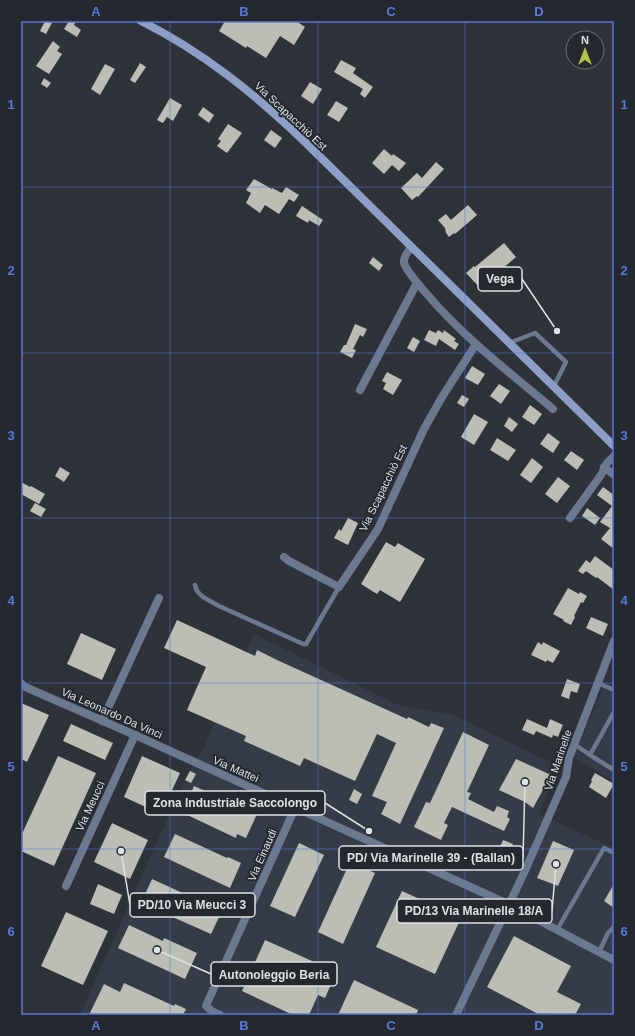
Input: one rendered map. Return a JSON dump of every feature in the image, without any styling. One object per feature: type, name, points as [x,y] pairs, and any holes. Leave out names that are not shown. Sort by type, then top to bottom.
[{"type":"main road","name":"Via Scapacchiò Est","points":[[141,21],[195,51],[220,68],[254,95],[305,142],[614,446]]},
{"type":"street","points":[[411,247],[404,258],[404,263],[417,283],[442,312],[476,344],[554,409]]},
{"type":"street","points":[[360,390],[417,283]]},
{"type":"street","name":"Via Scapacchiò Est","points":[[339,587],[378,529],[424,429],[442,397],[476,344]]},
{"type":"street","points":[[570,518],[601,475],[604,467],[614,456]]},
{"type":"street","points":[[604,467],[614,475]]},
{"type":"street","points":[[284,557],[339,587]]},
{"type":"street","points":[[102,721],[159,598]]},
{"type":"street","name":"Via Marinelle","points":[[456,1015],[524,873],[566,777],[569,758],[614,641]]},
{"type":"street","name":"Via Leonardo Da Vinci","points":[[21,683],[22,686],[196,763]]},
{"type":"street","name":"Via Meucci","points":[[66,886],[135,735]]},
{"type":"street","name":"Via Mattei","points":[[196,763],[508,904],[614,960]]},
{"type":"street","name":"Via Einaudi","points":[[220,1015],[213,1012],[206,1006],[295,808]]},
{"type":"lane","points":[[509,343],[535,333],[566,362],[554,386]]},
{"type":"lane","points":[[195,585],[197,591],[203,597],[303,644],[306,644],[312,635],[339,587]]},
{"type":"lane","points":[[598,683],[614,690]]},
{"type":"lane","points":[[590,755],[614,712]]},
{"type":"lane","points":[[574,744],[614,770]]},
{"type":"lane","points":[[557,930],[604,848],[614,853]]},
{"type":"lane","points":[[599,952],[608,933],[614,927]]},
{"type":"shaded area","points":[[254,634],[398,705],[452,714],[558,766],[539,814],[614,848],[614,1015],[80,1015],[187,776],[204,747]]},
{"type":"shaded area","points":[[605,682],[614,687],[614,781],[574,757]]},
{"type":"building","points":[[45,21],[53,21],[46,34],[40,31]]},
{"type":"building","points":[[69,21],[76,21],[74,25],[81,30],[77,37],[64,29]]},
{"type":"building","points":[[225,21],[296,21],[305,27],[294,45],[280,36],[266,58],[247,46],[246,48],[219,31]]},
{"type":"building","points":[[53,41],[60,47],[57,51],[62,54],[49,74],[36,66]]},
{"type":"building","points":[[341,60],[356,68],[353,73],[373,87],[365,98],[360,94],[363,89],[334,72]]},
{"type":"building","points":[[140,63],[146,67],[135,83],[130,80]]},
{"type":"building","points":[[105,64],[115,69],[100,95],[91,89]]},
{"type":"building","points":[[44,78],[51,83],[47,88],[41,84]]},
{"type":"building","points":[[310,82],[322,89],[313,104],[301,96]]},
{"type":"building","points":[[170,98],[182,105],[173,121],[167,117],[163,123],[157,120]]},
{"type":"building","points":[[336,101],[348,108],[339,122],[327,115]]},
{"type":"building","points":[[203,107],[214,115],[209,123],[198,115]]},
{"type":"building","points":[[228,124],[242,133],[227,153],[217,146],[221,141],[218,139]]},
{"type":"building","points":[[271,130],[282,138],[275,148],[264,140]]},
{"type":"building","points":[[384,149],[392,156],[393,154],[406,163],[399,171],[392,165],[384,174],[372,163]]},
{"type":"building","points":[[436,162],[444,169],[418,197],[417,196],[412,200],[401,188],[417,173],[422,178]]},
{"type":"building","points":[[254,179],[282,193],[286,187],[299,195],[294,202],[289,199],[279,214],[265,205],[260,213],[246,203],[251,193],[246,190]]},
{"type":"building","points":[[468,205],[477,215],[455,234],[454,233],[449,237],[445,228],[438,220],[446,214],[451,220]]},
{"type":"building","points":[[302,206],[323,220],[319,226],[309,220],[308,223],[296,216]]},
{"type":"building","points":[[504,243],[516,257],[481,289],[466,273]]},
{"type":"building","points":[[373,257],[383,265],[379,271],[369,263]]},
{"type":"building","points":[[355,324],[367,329],[363,337],[360,335],[353,349],[356,350],[352,358],[340,352],[344,345],[346,345]]},
{"type":"building","points":[[429,330],[436,333],[438,330],[443,333],[444,330],[456,339],[454,341],[459,344],[455,350],[439,339],[436,346],[424,340]]},
{"type":"building","points":[[413,337],[420,341],[414,352],[407,348]]},
{"type":"building","points":[[472,366],[485,374],[478,385],[465,378]]},
{"type":"building","points":[[387,372],[402,380],[393,395],[383,389],[386,383],[382,381]]},
{"type":"building","points":[[499,384],[510,391],[501,404],[490,396]]},
{"type":"building","points":[[462,395],[469,399],[464,407],[457,403]]},
{"type":"building","points":[[530,405],[542,414],[534,425],[522,417]]},
{"type":"building","points":[[474,414],[488,422],[474,445],[461,437]]},
{"type":"building","points":[[509,417],[518,424],[512,432],[504,426]]},
{"type":"building","points":[[548,433],[560,442],[553,453],[540,444]]},
{"type":"building","points":[[497,438],[516,450],[508,461],[490,450]]},
{"type":"building","points":[[571,451],[584,460],[577,470],[564,460]]},
{"type":"building","points":[[532,458],[543,467],[531,483],[520,475]]},
{"type":"building","points":[[60,467],[70,473],[64,482],[55,476]]},
{"type":"building","points":[[558,477],[570,486],[557,503],[545,494]]},
{"type":"building","points":[[21,482],[45,494],[39,504],[21,494]]},
{"type":"building","points":[[603,487],[614,495],[614,549],[601,539],[610,528],[600,522],[612,506],[597,495]]},
{"type":"building","points":[[35,503],[46,509],[41,517],[30,511]]},
{"type":"building","points":[[587,508],[600,518],[595,525],[582,516]]},
{"type":"building","points":[[348,518],[358,523],[348,545],[334,538],[339,529],[341,531]]},
{"type":"building","points":[[386,542],[395,547],[398,543],[425,559],[400,602],[380,590],[377,594],[361,584]]},
{"type":"building","points":[[595,556],[614,570],[614,590],[597,577],[596,578],[586,571],[583,574],[578,571],[586,560],[590,563]]},
{"type":"building","points":[[568,588],[579,594],[580,592],[587,596],[583,603],[581,602],[571,625],[553,614]]},
{"type":"building","points":[[591,617],[608,624],[603,636],[586,628]]},
{"type":"building","points":[[177,620],[255,656],[257,650],[407,719],[408,717],[429,727],[431,723],[444,728],[400,824],[381,814],[387,802],[372,796],[396,743],[377,734],[355,781],[304,758],[300,766],[244,741],[246,736],[187,710],[206,667],[164,648]]},
{"type":"building","points":[[81,633],[116,649],[102,680],[67,664]]},
{"type":"building","points":[[538,642],[542,645],[543,642],[560,651],[553,663],[547,660],[546,662],[531,655]]},
{"type":"building","points":[[567,679],[580,684],[577,693],[571,691],[569,699],[561,696]]},
{"type":"building","points":[[21,703],[49,715],[27,762],[21,759]]},
{"type":"building","points":[[527,719],[547,728],[550,719],[563,725],[558,737],[553,735],[552,738],[536,731],[534,735],[522,730]]},
{"type":"building","points":[[71,724],[113,743],[105,760],[63,741]]},
{"type":"building","points":[[463,732],[489,745],[467,792],[471,793],[468,799],[494,812],[497,806],[509,811],[507,817],[510,819],[504,831],[452,807],[444,823],[448,825],[441,840],[414,827],[426,802],[430,803]]},
{"type":"building","points":[[58,756],[96,773],[54,866],[21,851],[21,836]]},
{"type":"building","points":[[142,756],[180,773],[161,814],[124,797]]},
{"type":"building","points":[[516,759],[551,775],[533,808],[525,802],[499,790]]},
{"type":"building","points":[[190,771],[196,774],[191,783],[185,780]]},
{"type":"building","points":[[595,773],[614,784],[606,798],[589,787]]},
{"type":"building","points":[[194,786],[257,814],[246,838],[237,834],[236,838],[183,813]]},
{"type":"building","points":[[354,789],[362,794],[357,804],[349,800]]},
{"type":"building","points":[[112,823],[148,840],[130,879],[94,862]]},
{"type":"building","points":[[175,834],[241,863],[230,888],[164,857]]},
{"type":"building","points":[[503,840],[513,844],[508,856],[498,852]]},
{"type":"building","points":[[553,841],[574,850],[558,886],[537,878]]},
{"type":"building","points":[[299,843],[324,855],[295,917],[270,906]]},
{"type":"building","points":[[350,862],[375,873],[343,944],[318,932]]},
{"type":"building","points":[[152,879],[222,911],[211,934],[141,903]]},
{"type":"building","points":[[98,884],[122,895],[114,914],[90,904]]},
{"type":"building","points":[[614,884],[614,908],[604,901]]},
{"type":"building","points":[[402,891],[461,918],[435,974],[376,947]]},
{"type":"building","points":[[66,912],[108,931],[83,985],[41,966]]},
{"type":"building","points":[[129,925],[163,941],[164,938],[197,953],[185,979],[118,948]]},
{"type":"building","points":[[514,936],[571,966],[557,992],[581,1004],[575,1015],[551,1015],[546,1013],[545,1015],[540,1015],[487,987]]},
{"type":"building","points":[[265,940],[336,973],[325,998],[318,995],[309,1015],[293,1015],[242,991]]},
{"type":"building","points":[[354,980],[418,1010],[416,1015],[338,1015]]},
{"type":"building","points":[[124,983],[174,1006],[175,1004],[186,1009],[183,1015],[89,1015],[104,984],[120,992]]},
{"type":"place","name":"Vega","points":[[557,331]]},
{"type":"place","name":"PD/ Via Marinelle 39 - (Ballan)","points":[[525,782]]},
{"type":"place","name":"Zona Industriale Saccolongo","points":[[369,831]]},
{"type":"place","name":"PD/10 Via Meucci 3","points":[[121,851]]},
{"type":"place","name":"PD/13 Via Marinelle 18/A","points":[[556,864]]},
{"type":"place","name":"Autonoleggio Beria","points":[[157,950]]}]
